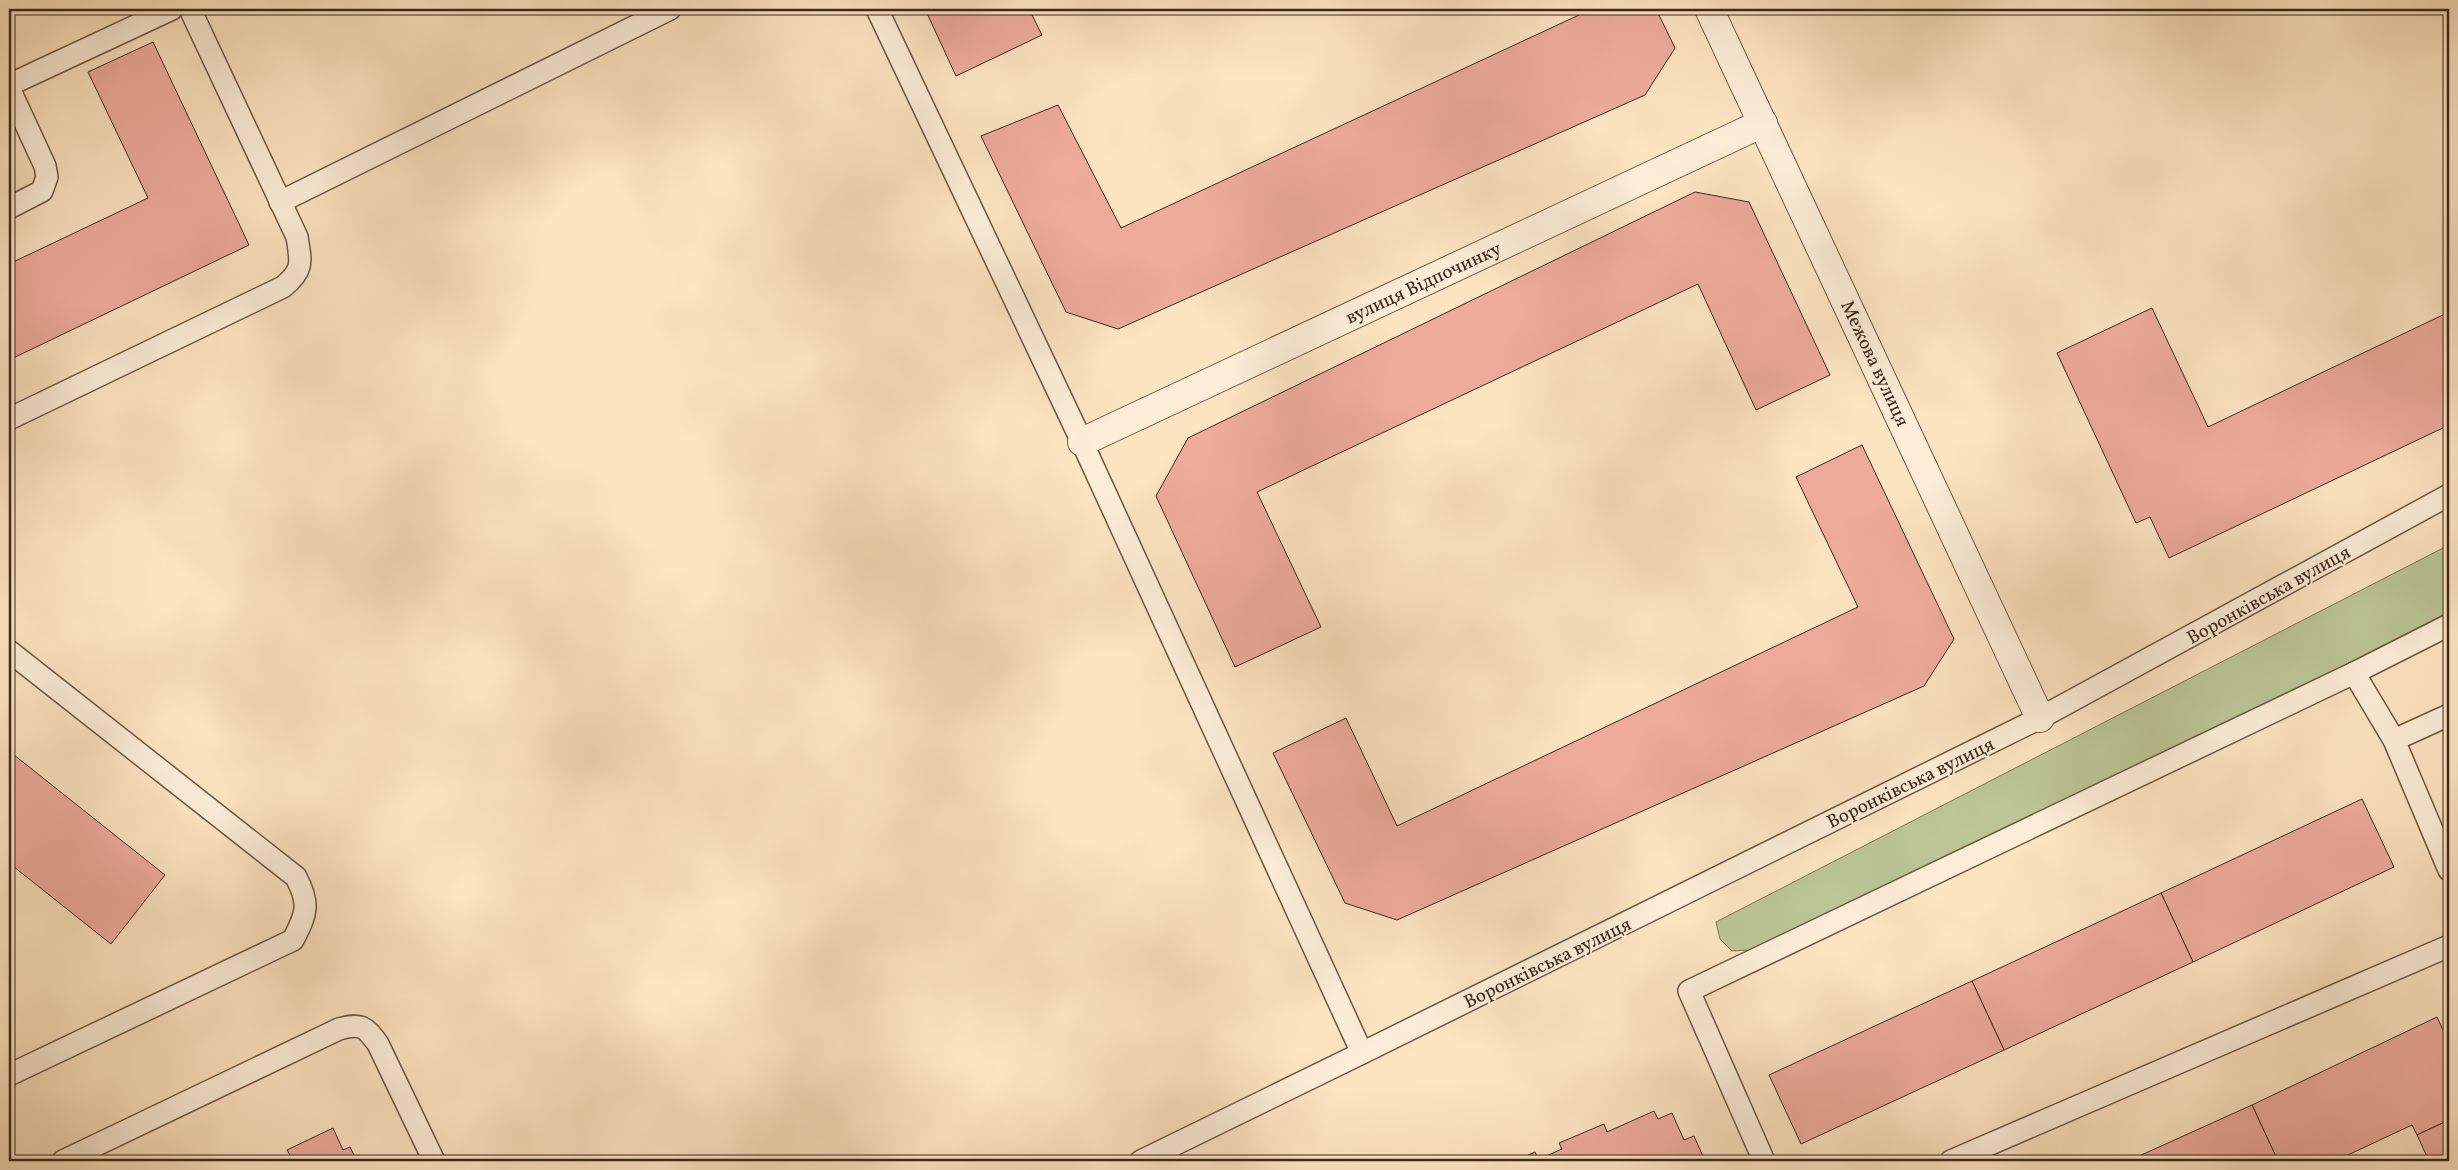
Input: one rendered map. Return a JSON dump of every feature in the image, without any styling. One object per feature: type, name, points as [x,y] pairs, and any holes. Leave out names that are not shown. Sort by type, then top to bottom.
[{"type":"street","name":"Межова вулиця","points":[[1709,9],[2040,718]]},
{"type":"street","name":"вулиця Відпочинку","points":[[1082,442],[1763,123]]},
{"type":"lane","points":[[9,208],[42,191],[47,177],[45,166],[9,86],[172,9]]},
{"type":"lane","points":[[9,419],[284,286],[296,276],[300,259],[297,237],[190,9]]},
{"type":"lane","points":[[280,202],[670,9]]},
{"type":"lane","points":[[877,9],[1082,442],[1362,1053]]},
{"type":"lane","name":"Воронківська вулиця","points":[[1141,1161],[2040,718],[2449,496]]},
{"type":"lane","points":[[1764,1161],[1689,991],[2449,626]]},
{"type":"lane","points":[[9,651],[296,876],[305,894],[305,918],[293,940],[9,1075]]},
{"type":"lane","points":[[2354,673],[2394,740],[2449,870]]},
{"type":"lane","points":[[2394,740],[2449,715]]},
{"type":"lane","points":[[1951,1161],[2449,946]]},
{"type":"lane","points":[[62,1161],[339,1028],[355,1025],[367,1030],[378,1044],[434,1161]]},
{"type":"green space","points":[[2449,545],[2449,612],[2333,671],[1750,950],[1732,951],[1720,939],[1716,922]]},
{"type":"building","points":[[925,9],[1029,9],[1042,35],[956,76]]},
{"type":"building","points":[[1576,9],[1656,9],[1675,48],[1645,95],[1118,329],[1066,312],[981,136],[1058,105],[1121,228],[1579,15]]},
{"type":"building","points":[[153,42],[249,245],[9,360],[9,264],[148,198],[88,72]]},
{"type":"building","points":[[1695,192],[1749,202],[1830,375],[1756,410],[1698,284],[1257,492],[1321,627],[1235,667],[1156,496],[1188,438]]},
{"type":"building","points":[[2152,308],[2208,427],[2449,312],[2449,425],[2169,558],[2150,517],[2136,523],[2057,353]]},
{"type":"building","points":[[1862,445],[1954,639],[1924,686],[1397,920],[1345,903],[1273,753],[1346,718],[1397,826],[1858,607],[1796,477]]},
{"type":"building","points":[[9,751],[165,875],[111,944],[9,863]]},
{"type":"building","points":[[2362,799],[2394,867],[2193,962],[2161,893]]},
{"type":"building","points":[[2161,893],[2193,962],[2004,1050],[1972,981]]},
{"type":"building","points":[[1972,981],[2004,1050],[1801,1144],[1769,1075]]},
{"type":"building","points":[[2437,1017],[2449,1043],[2449,1120],[2417,1135],[2412,1125],[2335,1161],[2278,1161],[2252,1105]]},
{"type":"building","points":[[2252,1105],[2278,1161],[2128,1161]]},
{"type":"building","points":[[1654,1111],[1658,1119],[1672,1113],[1684,1140],[1694,1136],[1705,1161],[1546,1161],[1544,1157],[1562,1149],[1559,1143],[1604,1124],[1607,1132]]},
{"type":"building","points":[[2449,1120],[2449,1161],[2429,1161],[2417,1135]]},
{"type":"building","points":[[333,1128],[343,1150],[350,1147],[357,1161],[283,1161],[291,1157],[287,1150]]},
{"type":"building","points":[[1535,1152],[1539,1161],[1515,1161]]}]
